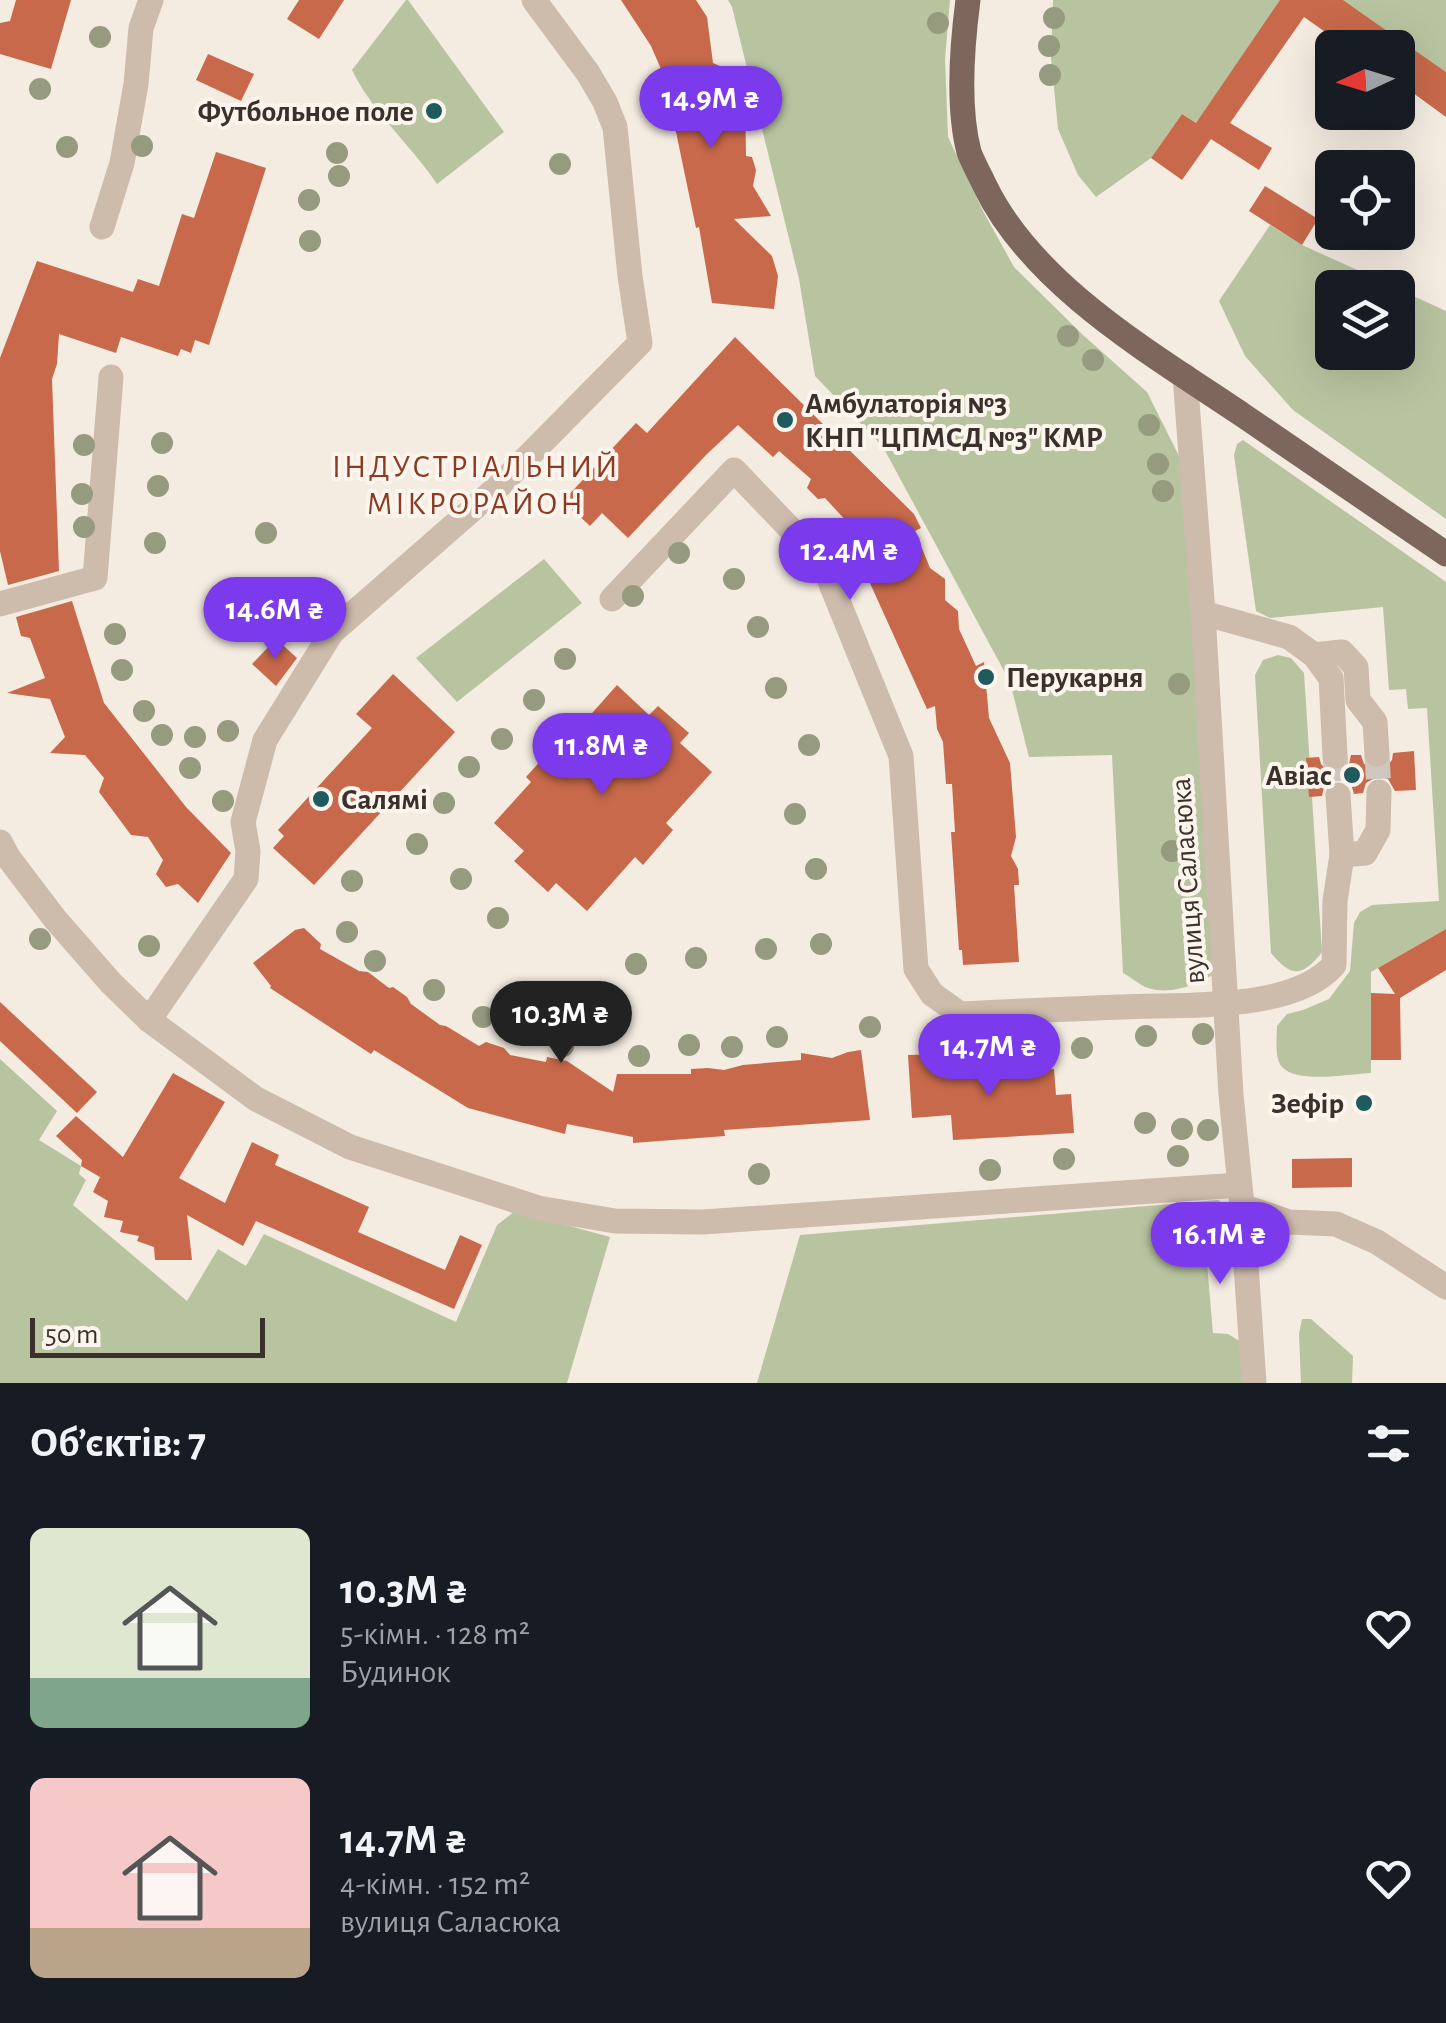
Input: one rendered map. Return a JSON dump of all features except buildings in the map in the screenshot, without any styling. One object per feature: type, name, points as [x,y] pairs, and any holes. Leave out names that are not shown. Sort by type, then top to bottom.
[{"type":"main road","points":[[968,0],[962,90],[970,153],[1003,219],[1026,250],[1126,336],[1446,554]]},
{"type":"street","points":[[102,227],[122,162],[141,28],[150,0]]},
{"type":"street","points":[[148,1020],[246,879],[248,852],[243,822],[265,740],[332,632],[498,487],[640,343],[615,127],[588,73],[534,0]]},
{"type":"street","name":"вулиця Саласюка","points":[[1186,376],[1231,1095],[1254,1383]]},
{"type":"street","points":[[0,604],[95,578],[110,377]]},
{"type":"street","points":[[612,599],[734,470],[822,562],[901,756],[916,969],[932,994],[960,1014],[1227,1004],[1315,982],[1334,964],[1335,901],[1342,855],[1338,795]]},
{"type":"street","points":[[1203,614],[1289,637],[1314,655],[1330,678],[1336,756]]},
{"type":"street","points":[[1314,655],[1342,652],[1356,667],[1358,700],[1374,722],[1377,754]]},
{"type":"street","points":[[1342,855],[1365,853],[1372,842],[1378,830],[1379,792]]},
{"type":"street","points":[[0,842],[56,919],[111,984],[148,1020],[256,1098],[350,1147],[538,1208],[615,1221],[703,1222],[1240,1195],[1289,1222],[1336,1224],[1377,1242],[1446,1287]]},
{"type":"green space","name":"Футбольное поле","points":[[406,0],[504,132],[437,184],[370,100],[352,70]]},
{"type":"green space","points":[[728,0],[950,0],[945,59],[948,137],[983,211],[1014,267],[1147,392],[1178,454],[1184,473],[1219,971],[1202,980],[1164,991],[1145,987],[1123,973],[1112,755],[1029,757],[1010,682],[883,447],[815,376],[799,279]]},
{"type":"green space","points":[[1053,0],[1282,0],[1196,123],[1182,114],[1151,158],[1096,197],[1078,175],[1058,129],[1051,57]]},
{"type":"green space","points":[[1343,0],[1446,0],[1446,72],[1415,50],[1415,30],[1386,30]]},
{"type":"green space","points":[[1270,225],[1302,245],[1357,270],[1315,270],[1315,370],[1415,370],[1415,297],[1446,311],[1446,519],[1293,410],[1245,356],[1219,301]]},
{"type":"green space","points":[[1243,440],[1446,582],[1446,929],[1371,972],[1371,1073],[1311,1077],[1289,1072],[1278,1058],[1277,1026],[1287,1014],[1329,999],[1350,971],[1354,923],[1360,912],[1372,905],[1439,901],[1427,708],[1408,709],[1406,689],[1389,690],[1383,607],[1270,618],[1256,611],[1234,455],[1237,444]]},
{"type":"green space","points":[[544,559],[582,603],[457,702],[416,658]]},
{"type":"green space","points":[[1278,655],[1291,658],[1304,673],[1322,952],[1309,966],[1297,971],[1285,967],[1271,953],[1255,675],[1263,660]]},
{"type":"green space","points":[[0,1059],[57,1111],[39,1140],[81,1166],[79,1174],[86,1180],[73,1205],[187,1301],[218,1249],[246,1266],[264,1234],[456,1322],[497,1225],[515,1211],[610,1237],[567,1383],[0,1383]]},
{"type":"green space","points":[[1218,1200],[1235,1213],[1236,1251],[1228,1262],[1207,1264],[1213,1333],[1228,1334],[1241,1342],[1244,1383],[757,1383],[800,1235]]},
{"type":"green space","points":[[1302,1319],[1311,1319],[1353,1356],[1352,1383],[1301,1383]]},
{"type":"tunnel","points":[[1377,754],[1379,792]]},
{"type":"tunnel","points":[[1335,756],[1338,795]]},
{"type":"place","name":"Футбольное поле","points":[[434,111]]},
{"type":"place","name":"Амбулаторія №3 КНП \"ЦПМСД №3\" КМР","points":[[785,420]]},
{"type":"place","name":"Перукарня","points":[[986,677]]},
{"type":"place","name":"Авіас","points":[[1352,775]]},
{"type":"place","name":"Салямі","points":[[321,799]]},
{"type":"place","name":"Зефір","points":[[1364,1103]]},
{"type":"district","name":"ІНДУСТРІАЛЬНИЙ МІКРОРАЙОН","points":[[476,484]]}]
